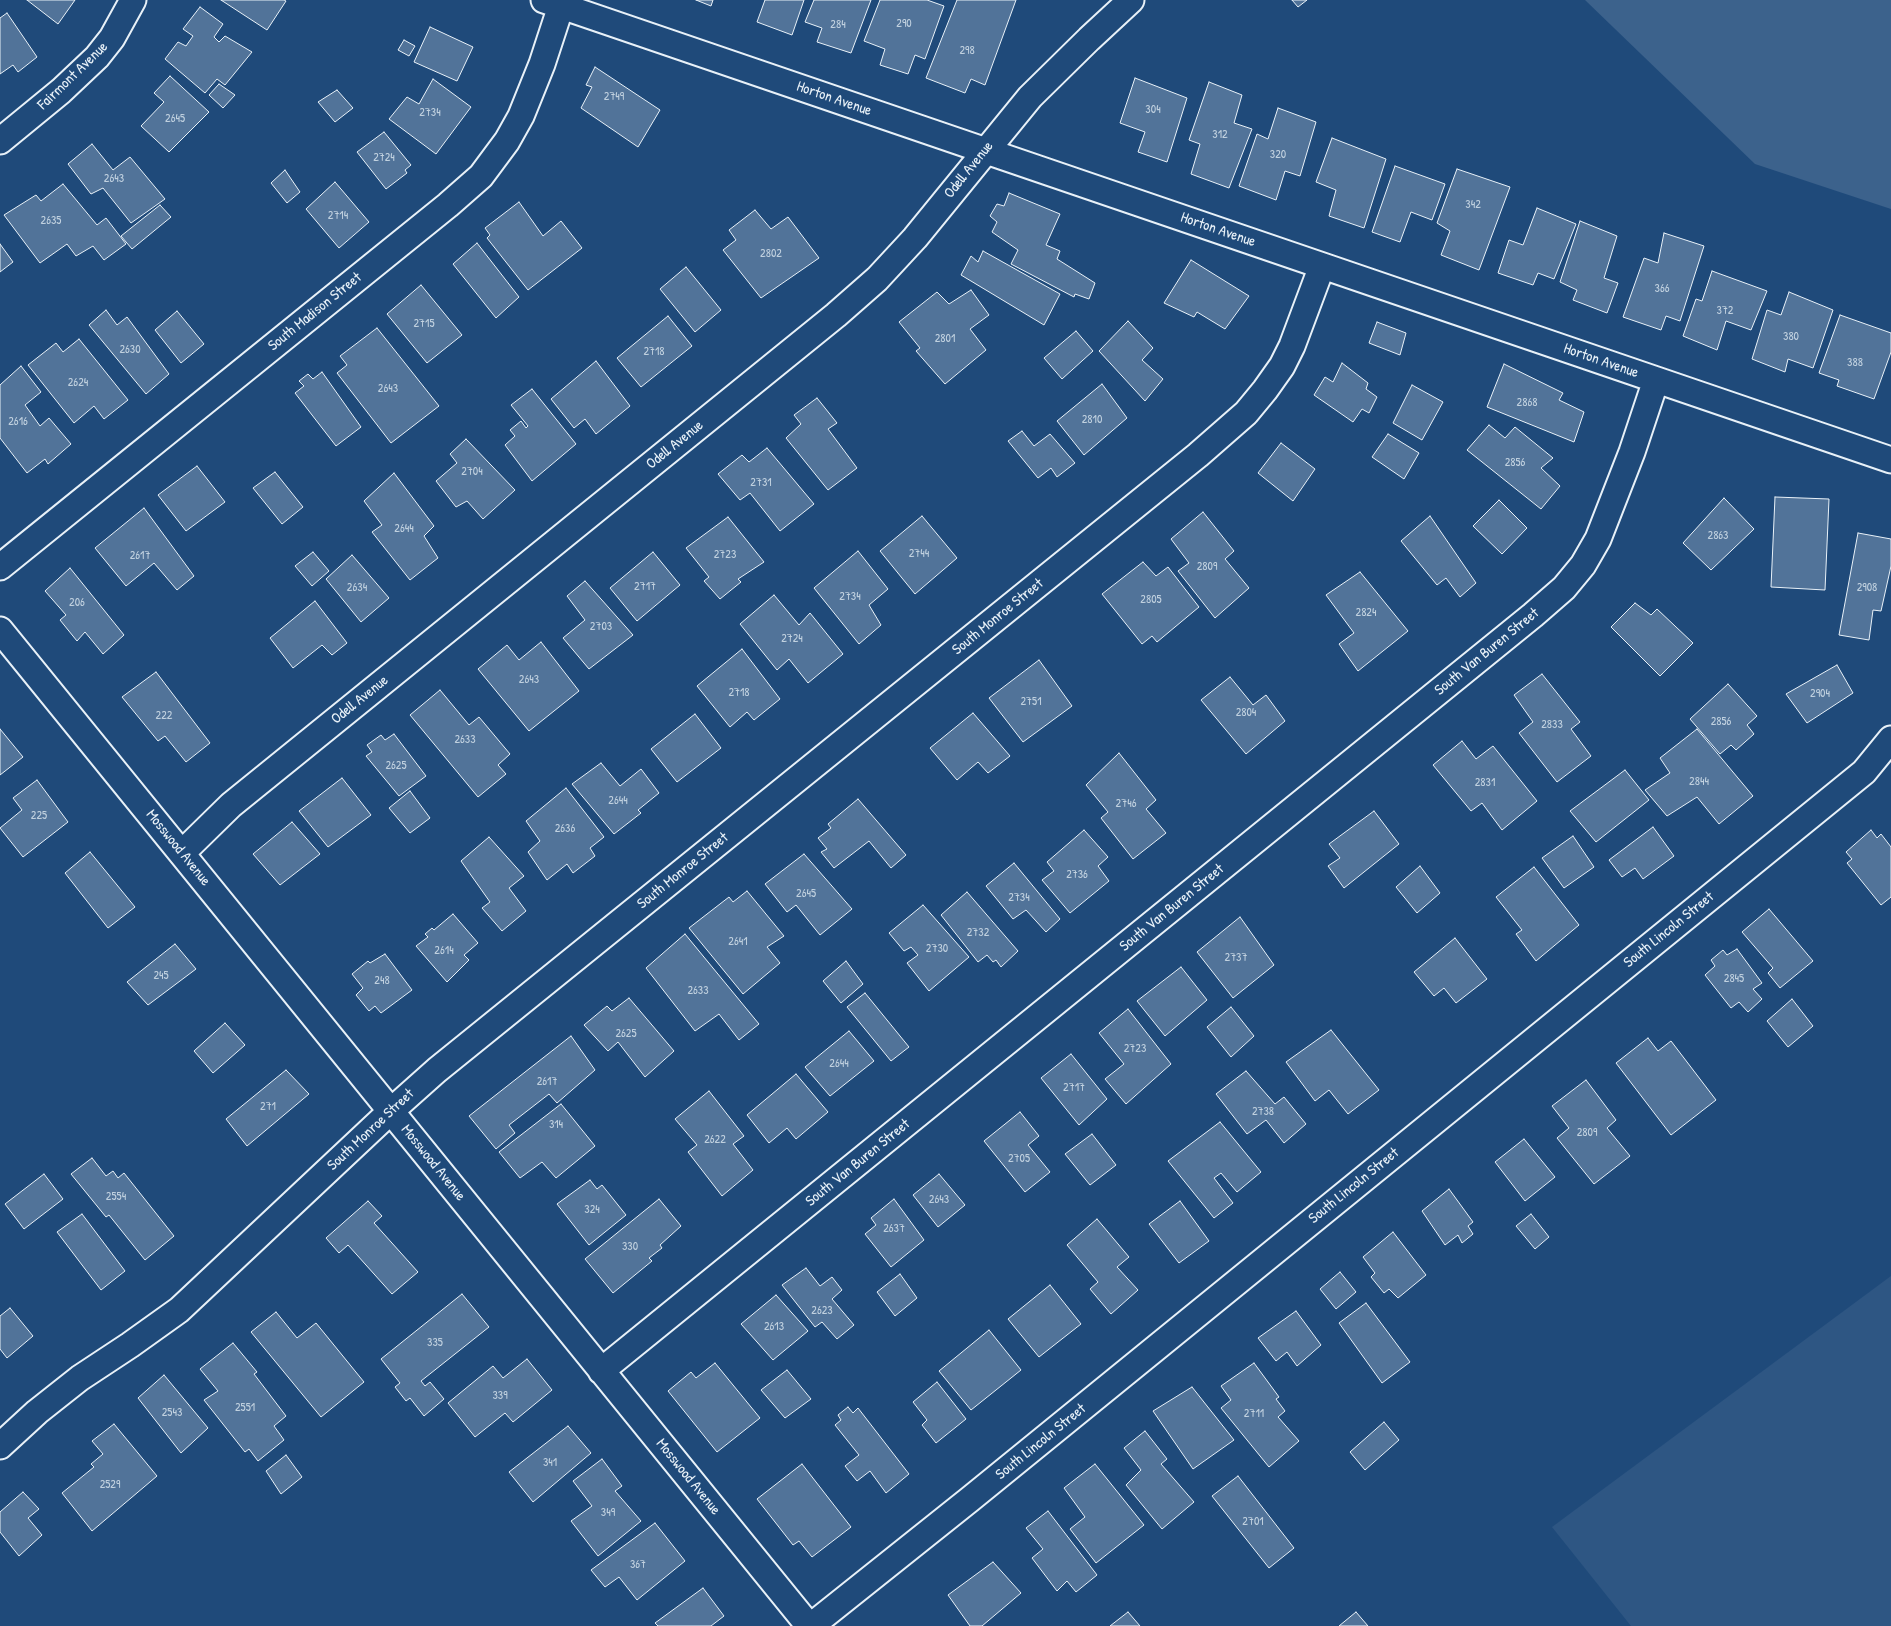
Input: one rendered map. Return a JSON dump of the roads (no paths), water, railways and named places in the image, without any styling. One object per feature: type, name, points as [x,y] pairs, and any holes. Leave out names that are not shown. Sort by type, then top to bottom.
[{"type":"street","name":"Fairmont Avenue","points":[[0,140],[61,91],[97,57],[112,38],[133,0]]},
{"type":"street","name":"Odell Avenue","points":[[182,853],[231,805],[836,315],[870,285],[915,238],[984,150],[1030,97],[1131,0]]},
{"type":"street","name":"Horton Avenue","points":[[553,3],[1891,460]]},
{"type":"street","name":"South Madison Street","points":[[0,567],[481,176],[507,142],[522,116],[542,64],[553,3]]},
{"type":"street","name":"South Monroe Street","points":[[0,1446],[37,1412],[80,1378],[179,1310],[392,1110],[445,1064],[1190,462],[1246,413],[1282,366],[1292,346],[1322,266]]},
{"type":"street","name":"South Van Buren Street","points":[[601,1370],[1518,628],[1564,588],[1583,565],[1598,539],[1632,452],[1656,380]]},
{"type":"street","name":"Mosswood Avenue","points":[[0,630],[811,1626]]},
{"type":"street","name":"South Lincoln Street","points":[[811,1626],[969,1500],[1864,772],[1891,739]]}]
